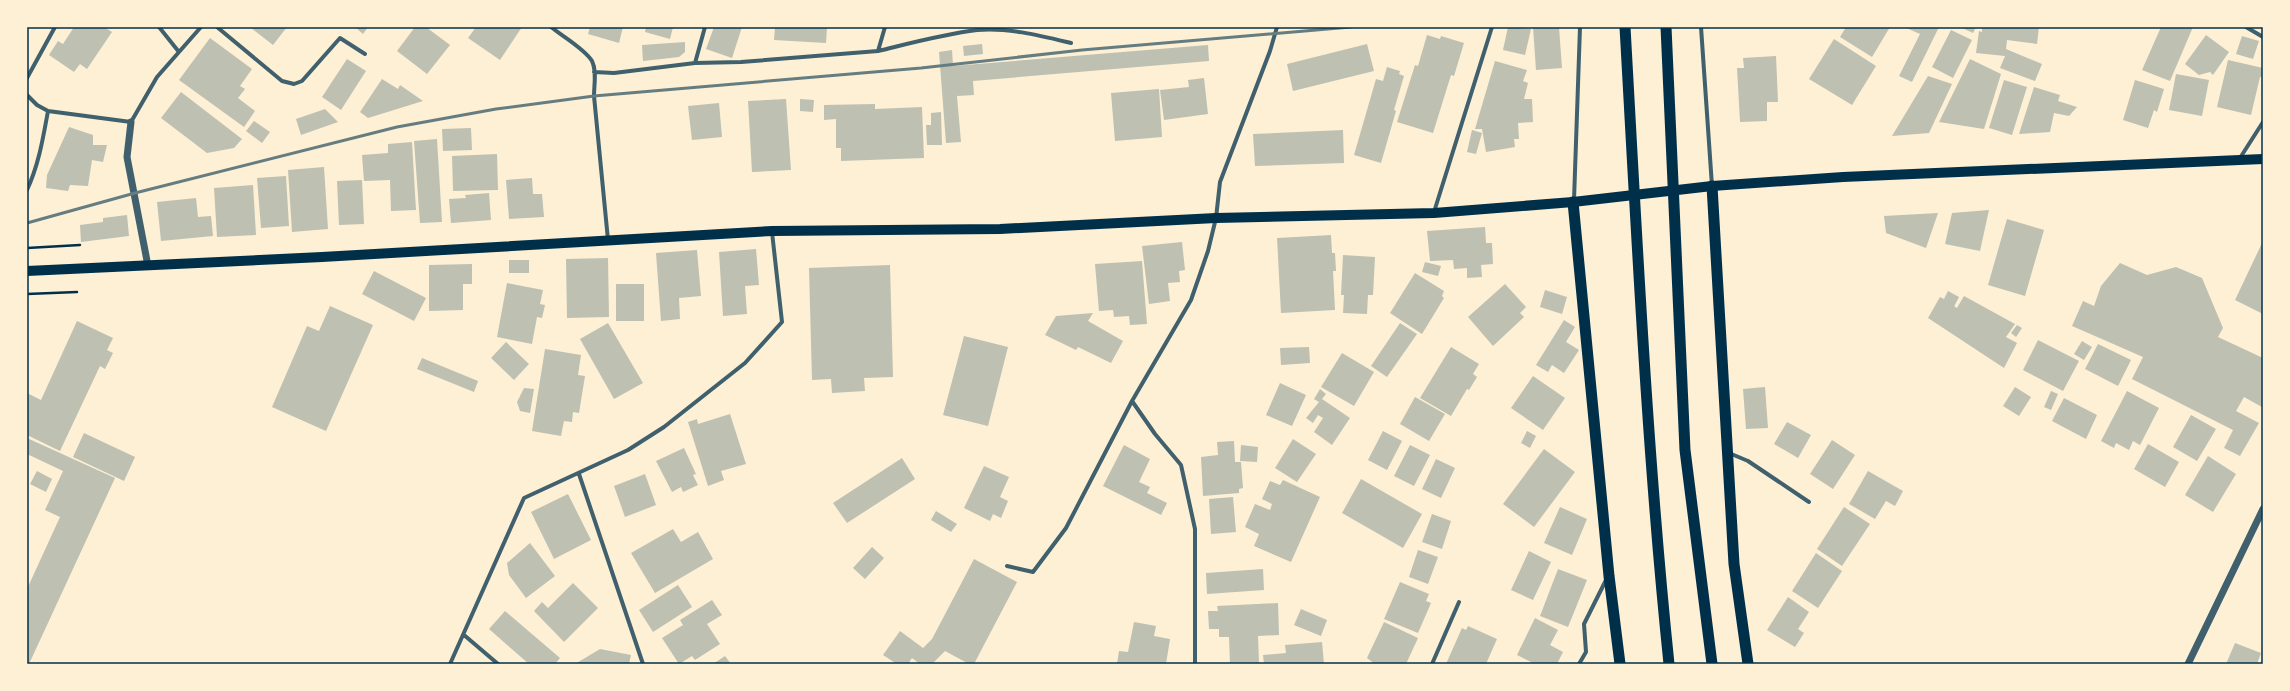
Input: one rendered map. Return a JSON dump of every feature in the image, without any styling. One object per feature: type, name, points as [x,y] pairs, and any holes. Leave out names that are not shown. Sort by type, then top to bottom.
[{"type":"highway","points":[[1625,27],[1658,564],[1669,664]]},
{"type":"highway","points":[[1666,27],[1685,450],[1712,664]]},
{"type":"highway","points":[[1712,186],[1734,564],[1748,664]]},
{"type":"highway","points":[[1574,202],[1609,576],[1620,664]]},
{"type":"main road","points":[[27,271],[148,266],[772,231],[1000,229],[1216,218],[1434,213],[1574,202],[1712,186],[1843,177],[2263,159]]},
{"type":"street","points":[[27,78],[55,27]]},
{"type":"street","points":[[159,27],[179,52]]},
{"type":"street","points":[[148,266],[127,157],[131,122],[157,77],[201,27]]},
{"type":"street","points":[[217,27],[282,81],[294,84],[302,81],[340,38],[365,54]]},
{"type":"street","points":[[551,27],[576,46],[592,61],[608,240]]},
{"type":"street","points":[[695,63],[705,27]]},
{"type":"street","points":[[878,51],[885,27]]},
{"type":"street","points":[[1007,566],[1033,572],[1066,528],[1132,401],[1191,300],[1208,251],[1216,218],[1220,182],[1270,51],[1277,27]]},
{"type":"street","points":[[1434,213],[1492,27]]},
{"type":"street","points":[[1574,202],[1580,27]]},
{"type":"street","points":[[1701,27],[1712,186]]},
{"type":"street","points":[[2246,27],[2263,37]]},
{"type":"street","points":[[594,72],[614,72],[695,63],[741,62],[878,51],[913,42],[978,30],[1029,34],[1071,42]]},
{"type":"street","points":[[27,95],[36,105],[48,111],[131,122]]},
{"type":"street","points":[[27,190],[35,173],[41,152],[48,111]]},
{"type":"street","points":[[2239,160],[2263,122]]},
{"type":"street","points":[[450,664],[524,498],[579,474],[628,450],[664,427],[745,362],[782,322],[772,231]]},
{"type":"street","points":[[1132,401],[1155,434],[1181,465],[1195,529],[1195,664]]},
{"type":"street","points":[[1728,452],[1748,461],[1809,502]]},
{"type":"street","points":[[579,474],[643,664]]},
{"type":"street","points":[[2188,664],[2263,509]]},
{"type":"street","points":[[1579,664],[1586,652],[1584,624],[1609,576]]},
{"type":"street","points":[[1432,664],[1460,602]]},
{"type":"street","points":[[464,635],[498,664]]},
{"type":"path","points":[[27,248],[80,245]]},
{"type":"path","points":[[27,294],[77,292]]},
{"type":"building","points":[[74,27],[104,27],[112,32],[87,69],[80,64],[74,72],[49,55],[58,41],[63,44]]},
{"type":"building","points":[[250,27],[287,27],[273,45]]},
{"type":"building","points":[[355,27],[368,27],[363,34]]},
{"type":"building","points":[[415,27],[426,27],[450,45],[427,74],[397,51]]},
{"type":"building","points":[[476,27],[522,27],[500,60],[468,38]]},
{"type":"building","points":[[590,27],[623,27],[619,43],[588,34]]},
{"type":"building","points":[[646,27],[673,27],[670,39],[645,32]]},
{"type":"building","points":[[714,27],[742,27],[732,58],[706,49]]},
{"type":"building","points":[[775,27],[827,27],[826,43],[774,40]]},
{"type":"building","points":[[1508,27],[1531,29],[1525,55],[1503,50]]},
{"type":"building","points":[[1533,27],[1559,27],[1562,68],[1536,70]]},
{"type":"building","points":[[1846,27],[1890,27],[1872,57],[1840,37]]},
{"type":"building","points":[[1904,27],[1939,27],[1912,82],[1899,76],[1920,34]]},
{"type":"building","points":[[1960,27],[1976,27],[1973,33]]},
{"type":"building","points":[[1982,27],[2039,27],[2037,44],[2007,40],[2006,49],[2042,64],[2035,81],[2000,68],[2005,56],[1976,53],[1979,31],[1982,32]]},
{"type":"building","points":[[2161,27],[2193,27],[2170,81],[2142,70]]},
{"type":"building","points":[[1951,30],[1972,40],[1953,78],[1932,67]]},
{"type":"building","points":[[1427,35],[1440,39],[1441,36],[1464,43],[1454,76],[1451,75],[1433,133],[1397,122],[1415,65],[1418,66]]},
{"type":"building","points":[[2206,35],[2229,52],[2213,75],[2210,72],[2199,75],[2185,64]]},
{"type":"building","points":[[2242,36],[2259,41],[2253,59],[2236,54]]},
{"type":"building","points":[[210,38],[252,69],[240,86],[245,89],[238,98],[255,111],[244,127],[179,80]]},
{"type":"building","points":[[1834,39],[1876,66],[1852,105],[1809,79]]},
{"type":"building","points":[[685,42],[685,52],[679,57],[643,61],[642,45]]},
{"type":"building","points":[[982,44],[983,54],[964,56],[963,46]]},
{"type":"building","points":[[1367,44],[1374,71],[1293,91],[1287,64]]},
{"type":"building","points":[[1208,45],[1209,61],[973,81],[974,95],[957,96],[961,142],[946,143],[939,52],[952,50],[953,66]]},
{"type":"building","points":[[1776,56],[1778,102],[1767,102],[1767,121],[1740,122],[1737,68],[1744,68],[1743,58]]},
{"type":"building","points":[[347,59],[366,71],[341,110],[322,97]]},
{"type":"building","points":[[1970,59],[2001,74],[1984,129],[1939,122]]},
{"type":"building","points":[[2228,60],[2263,68],[2263,77],[2260,77],[2251,115],[2217,107]]},
{"type":"building","points":[[1495,61],[1527,70],[1523,81],[1528,83],[1524,99],[1532,99],[1533,122],[1518,123],[1519,139],[1514,139],[1515,147],[1486,152],[1482,129],[1475,129]]},
{"type":"building","points":[[1387,67],[1400,71],[1399,74],[1404,76],[1394,110],[1396,111],[1381,163],[1354,155],[1376,79],[1383,81]]},
{"type":"building","points":[[2176,74],[2209,80],[2202,116],[2169,110]]},
{"type":"building","points":[[1928,76],[1952,84],[1929,133],[1892,136]]},
{"type":"building","points":[[1204,78],[1208,114],[1164,120],[1160,90],[1189,87],[1188,80]]},
{"type":"building","points":[[382,79],[398,89],[400,85],[423,101],[368,118],[360,112]]},
{"type":"building","points":[[2004,80],[2027,87],[2012,135],[1989,128]]},
{"type":"building","points":[[2135,80],[2164,89],[2157,112],[2154,110],[2148,128],[2123,120]]},
{"type":"building","points":[[2034,87],[2060,95],[2058,101],[2077,107],[2069,116],[2054,113],[2050,132],[2019,134]]},
{"type":"building","points":[[1159,89],[1162,137],[1115,141],[1111,93]]},
{"type":"building","points":[[181,92],[242,139],[234,148],[207,153],[161,118]]},
{"type":"building","points":[[786,99],[791,170],[752,172],[748,101]]},
{"type":"building","points":[[800,99],[814,100],[813,112],[800,111]]},
{"type":"building","points":[[719,103],[722,137],[692,140],[688,106]]},
{"type":"building","points":[[875,104],[875,109],[922,107],[924,158],[841,161],[841,148],[836,148],[836,119],[824,120],[824,105]]},
{"type":"building","points":[[325,109],[338,122],[301,135],[296,119]]},
{"type":"building","points":[[941,112],[942,145],[927,145],[926,125],[931,125],[931,113]]},
{"type":"building","points":[[254,121],[270,132],[262,143],[246,131]]},
{"type":"building","points":[[69,127],[93,135],[93,145],[107,145],[103,162],[92,160],[88,186],[70,185],[68,191],[46,188],[47,175]]},
{"type":"building","points":[[471,128],[472,150],[443,151],[442,129]]},
{"type":"building","points":[[1343,130],[1344,163],[1255,166],[1253,134]]},
{"type":"building","points":[[1472,130],[1482,133],[1476,154],[1467,152]]},
{"type":"building","points":[[437,139],[442,222],[420,223],[414,141]]},
{"type":"building","points":[[412,142],[416,210],[391,211],[390,180],[364,181],[362,155],[388,153],[388,144]]},
{"type":"building","points":[[497,154],[498,190],[453,191],[452,156]]},
{"type":"building","points":[[324,167],[328,229],[292,232],[288,170]]},
{"type":"building","points":[[286,176],[289,226],[261,228],[257,178]]},
{"type":"building","points":[[532,178],[533,194],[542,194],[544,217],[509,219],[506,180]]},
{"type":"building","points":[[362,180],[364,224],[339,225],[337,181]]},
{"type":"building","points":[[253,185],[256,235],[217,237],[214,188]]},
{"type":"building","points":[[489,193],[491,220],[451,223],[449,199],[466,198],[465,195]]},
{"type":"building","points":[[196,198],[198,217],[211,216],[213,236],[161,241],[157,202]]},
{"type":"building","points":[[1989,210],[1980,251],[1945,244],[1952,213]]},
{"type":"building","points":[[1938,213],[1926,248],[1886,233],[1884,216]]},
{"type":"building","points":[[127,215],[129,236],[81,242],[80,225],[103,222],[103,218]]},
{"type":"building","points":[[2007,219],[2044,230],[2025,296],[1988,285]]},
{"type":"building","points":[[1485,227],[1486,243],[1492,243],[1493,264],[1481,265],[1482,277],[1467,278],[1467,268],[1454,269],[1453,260],[1430,261],[1427,231]]},
{"type":"building","points":[[1331,235],[1332,253],[1335,253],[1336,271],[1333,271],[1335,310],[1281,313],[1277,238]]},
{"type":"building","points":[[2263,241],[2263,314],[2235,300]]},
{"type":"building","points":[[1182,242],[1185,270],[1179,271],[1180,282],[1168,283],[1170,301],[1149,304],[1142,246]]},
{"type":"building","points":[[756,249],[759,285],[745,286],[747,314],[723,316],[719,252]]},
{"type":"building","points":[[697,250],[701,296],[679,298],[680,319],[661,321],[656,253]]},
{"type":"building","points":[[1343,255],[1375,257],[1373,295],[1368,295],[1367,314],[1343,313],[1344,295],[1341,295]]},
{"type":"building","points":[[608,258],[609,317],[567,318],[566,259]]},
{"type":"building","points":[[509,260],[529,260],[529,273],[509,273]]},
{"type":"building","points":[[1142,261],[1147,324],[1130,325],[1129,316],[1114,317],[1113,310],[1099,311],[1095,264]]},
{"type":"building","points":[[1425,262],[1441,266],[1438,276],[1422,272]]},
{"type":"building","points":[[2120,263],[2147,275],[2176,267],[2202,278],[2223,328],[2218,337],[2263,358],[2262,407],[2244,397],[2236,411],[2259,423],[2240,456],[2224,448],[2233,430],[2132,379],[2143,357],[2072,326],[2083,301],[2094,306],[2101,286]]},
{"type":"building","points":[[472,264],[472,284],[463,284],[463,310],[429,311],[429,265]]},
{"type":"building","points":[[890,265],[893,377],[864,378],[865,391],[832,393],[831,379],[812,380],[809,268]]},
{"type":"building","points":[[374,271],[426,298],[414,321],[362,294]]},
{"type":"building","points":[[1415,273],[1444,291],[1442,296],[1444,298],[1422,334],[1390,313]]},
{"type":"building","points":[[507,283],[543,290],[540,304],[545,305],[542,318],[537,317],[532,344],[497,337]]},
{"type":"building","points":[[616,284],[644,284],[644,321],[616,321]]},
{"type":"building","points":[[1505,284],[1526,307],[1520,313],[1524,317],[1493,346],[1468,317]]},
{"type":"building","points":[[1545,290],[1567,297],[1562,314],[1540,307]]},
{"type":"building","points":[[1948,291],[1959,297],[1954,306],[1957,308],[1964,296],[2015,324],[2006,337],[2017,343],[2004,368],[1928,318],[1940,297],[1944,299]]},
{"type":"building","points":[[330,306],[373,325],[326,431],[272,407],[307,326],[319,331]]},
{"type":"building","points":[[1093,313],[1088,321],[1123,341],[1111,363],[1078,347],[1076,350],[1045,335],[1056,316]]},
{"type":"building","points":[[1564,320],[1575,327],[1566,342],[1579,350],[1564,373],[1552,365],[1548,372],[1536,365]]},
{"type":"building","points":[[77,321],[113,338],[107,350],[113,353],[105,369],[100,366],[60,451],[27,435],[27,393],[41,400]]},
{"type":"building","points":[[608,323],[643,383],[614,399],[580,339]]},
{"type":"building","points":[[1400,323],[1417,334],[1387,377],[1371,366]]},
{"type":"building","points":[[2017,325],[2022,328],[2016,337],[2011,333]]},
{"type":"building","points":[[964,336],[1008,347],[988,426],[943,415]]},
{"type":"building","points":[[2038,340],[2079,361],[2063,391],[2023,370]]},
{"type":"building","points":[[2082,341],[2092,347],[2084,360],[2074,354]]},
{"type":"building","points":[[506,342],[529,364],[514,380],[491,358]]},
{"type":"building","points":[[2098,344],[2131,360],[2118,386],[2085,369]]},
{"type":"building","points":[[1309,347],[1310,363],[1281,365],[1280,348]]},
{"type":"building","points":[[1451,347],[1479,364],[1473,374],[1477,377],[1469,390],[1467,389],[1451,416],[1420,398]]},
{"type":"building","points":[[545,349],[581,355],[578,375],[585,376],[579,413],[573,412],[572,422],[564,421],[561,436],[532,431]]},
{"type":"building","points":[[1342,353],[1374,372],[1354,406],[1321,387]]},
{"type":"building","points":[[422,358],[478,381],[474,392],[417,369]]},
{"type":"building","points":[[1533,376],[1565,398],[1543,430],[1511,408]]},
{"type":"building","points":[[1280,383],[1306,395],[1292,426],[1266,415]]},
{"type":"building","points":[[1765,387],[1768,428],[1746,429],[1743,389]]},
{"type":"building","points":[[2015,387],[2031,397],[2019,416],[2003,406]]},
{"type":"building","points":[[524,388],[534,389],[530,413],[520,411],[517,402]]},
{"type":"building","points":[[1320,389],[1326,394],[1322,399],[1350,418],[1332,445],[1314,432],[1323,418],[1318,415],[1313,423],[1306,418],[1319,402],[1314,399]]},
{"type":"building","points":[[2051,391],[2058,394],[2051,410],[2044,407]]},
{"type":"building","points":[[2127,391],[2159,408],[2140,445],[2133,441],[2129,450],[2116,443],[2114,448],[2101,441]]},
{"type":"building","points":[[1415,397],[1445,414],[1429,441],[1400,424]]},
{"type":"building","points":[[2064,398],[2097,415],[2086,439],[2052,421]]},
{"type":"building","points":[[730,414],[746,464],[721,471],[724,480],[708,486],[688,422],[697,419],[698,424]]},
{"type":"building","points":[[2191,415],[2216,429],[2197,461],[2173,447]]},
{"type":"building","points":[[1787,422],[1811,435],[1798,458],[1774,444]]},
{"type":"building","points":[[1383,431],[1402,441],[1387,470],[1368,460]]},
{"type":"building","points":[[1527,431],[1536,436],[1530,448],[1521,443]]},
{"type":"building","points":[[84,433],[135,457],[124,481],[73,457]]},
{"type":"building","points":[[27,438],[115,478],[29,664],[27,664],[27,589],[60,517],[45,510],[63,471],[27,454]]},
{"type":"building","points":[[1293,439],[1316,454],[1297,482],[1275,468]]},
{"type":"building","points":[[1832,440],[1855,455],[1833,489],[1810,474]]},
{"type":"building","points":[[1234,441],[1235,462],[1241,462],[1243,488],[1239,489],[1239,493],[1203,496],[1201,457],[1218,455],[1217,442]]},
{"type":"building","points":[[2148,444],[2179,462],[2165,487],[2134,469]]},
{"type":"building","points":[[1124,445],[1150,459],[1139,482],[1150,487],[1147,493],[1167,503],[1161,515],[1103,486]]},
{"type":"building","points":[[1241,445],[1258,447],[1257,462],[1240,461]]},
{"type":"building","points":[[1410,445],[1430,455],[1414,486],[1394,476]]},
{"type":"building","points":[[684,448],[696,474],[693,475],[698,485],[683,492],[681,487],[672,492],[656,461]]},
{"type":"building","points":[[1544,449],[1575,472],[1534,527],[1503,504]]},
{"type":"building","points":[[2208,456],[2236,474],[2213,512],[2185,495]]},
{"type":"building","points":[[902,458],[915,479],[847,523],[833,503]]},
{"type":"building","points":[[1436,459],[1455,468],[1441,498],[1422,489]]},
{"type":"building","points":[[984,466],[1009,477],[1000,497],[1008,501],[1001,518],[993,514],[990,521],[964,508]]},
{"type":"building","points":[[37,471],[52,479],[46,492],[30,484]]},
{"type":"building","points":[[1868,471],[1903,491],[1895,506],[1886,501],[1875,519],[1849,504]]},
{"type":"building","points":[[645,474],[656,505],[625,517],[614,486]]},
{"type":"building","points":[[1361,479],[1422,514],[1403,548],[1342,513]]},
{"type":"building","points":[[1283,480],[1320,497],[1291,562],[1254,546],[1259,534],[1245,527],[1255,504],[1270,510],[1272,504],[1262,499],[1270,481],[1280,485]]},
{"type":"building","points":[[568,494],[591,540],[554,559],[531,512]]},
{"type":"building","points":[[1233,497],[1236,532],[1211,534],[1209,499]]},
{"type":"building","points":[[1560,507],[1587,519],[1572,555],[1544,543]]},
{"type":"building","points":[[1844,507],[1870,524],[1842,566],[1817,549]]},
{"type":"building","points":[[936,511],[957,524],[951,532],[931,520]]},
{"type":"building","points":[[1432,514],[1451,521],[1442,549],[1422,542]]},
{"type":"building","points":[[673,529],[681,542],[698,532],[713,559],[655,593],[631,553]]},
{"type":"building","points":[[530,543],[555,576],[526,598],[509,575],[507,563]]},
{"type":"building","points":[[872,547],[884,558],[865,579],[853,568]]},
{"type":"building","points":[[1418,550],[1438,557],[1428,584],[1409,577]]},
{"type":"building","points":[[1529,551],[1551,562],[1533,600],[1511,590]]},
{"type":"building","points":[[1816,553],[1842,571],[1818,608],[1792,591]]},
{"type":"building","points":[[974,559],[1017,582],[974,664],[969,664],[945,651],[932,664],[920,664],[912,658],[908,664],[897,664],[883,655],[900,631],[923,648],[932,639]]},
{"type":"building","points":[[1263,569],[1264,590],[1207,594],[1206,573]]},
{"type":"building","points":[[1558,569],[1587,580],[1568,627],[1540,616]]},
{"type":"building","points":[[1400,582],[1429,594],[1426,601],[1431,603],[1418,633],[1384,619]]},
{"type":"building","points":[[573,583],[598,608],[564,642],[534,611],[542,602],[548,608]]},
{"type":"building","points":[[678,585],[692,607],[653,632],[639,610]]},
{"type":"building","points":[[1788,597],[1809,612],[1798,629],[1804,633],[1795,647],[1767,630]]},
{"type":"building","points":[[712,600],[722,615],[707,624],[720,644],[695,660],[692,656],[679,664],[662,638],[683,625],[680,620]]},
{"type":"building","points":[[1278,603],[1279,635],[1258,636],[1259,663],[1230,664],[1229,637],[1219,637],[1219,629],[1209,629],[1208,611],[1218,611],[1217,606]]},
{"type":"building","points":[[1301,609],[1327,620],[1321,636],[1294,625]]},
{"type":"building","points":[[505,611],[560,658],[555,664],[529,664],[489,629]]},
{"type":"building","points":[[1535,618],[1558,630],[1550,645],[1563,652],[1557,664],[1535,664],[1517,655]]},
{"type":"building","points":[[1134,622],[1156,626],[1154,636],[1170,639],[1166,664],[1117,664],[1119,651],[1128,652]]},
{"type":"building","points":[[1384,622],[1418,638],[1406,664],[1375,664],[1367,658]]},
{"type":"building","points":[[1468,626],[1497,639],[1486,664],[1446,664],[1462,628],[1466,630]]},
{"type":"building","points":[[1322,642],[1324,664],[1264,664],[1263,655],[1286,653],[1285,645]]},
{"type":"building","points":[[2235,643],[2261,653],[2257,664],[2226,664]]},
{"type":"building","points":[[600,649],[631,655],[629,664],[575,664]]},
{"type":"building","points":[[725,656],[731,664],[713,664]]},
{"type":"railway","points":[[27,223],[135,193],[397,127],[496,109],[594,96],[921,68],[1082,50],[1351,27]]}]
